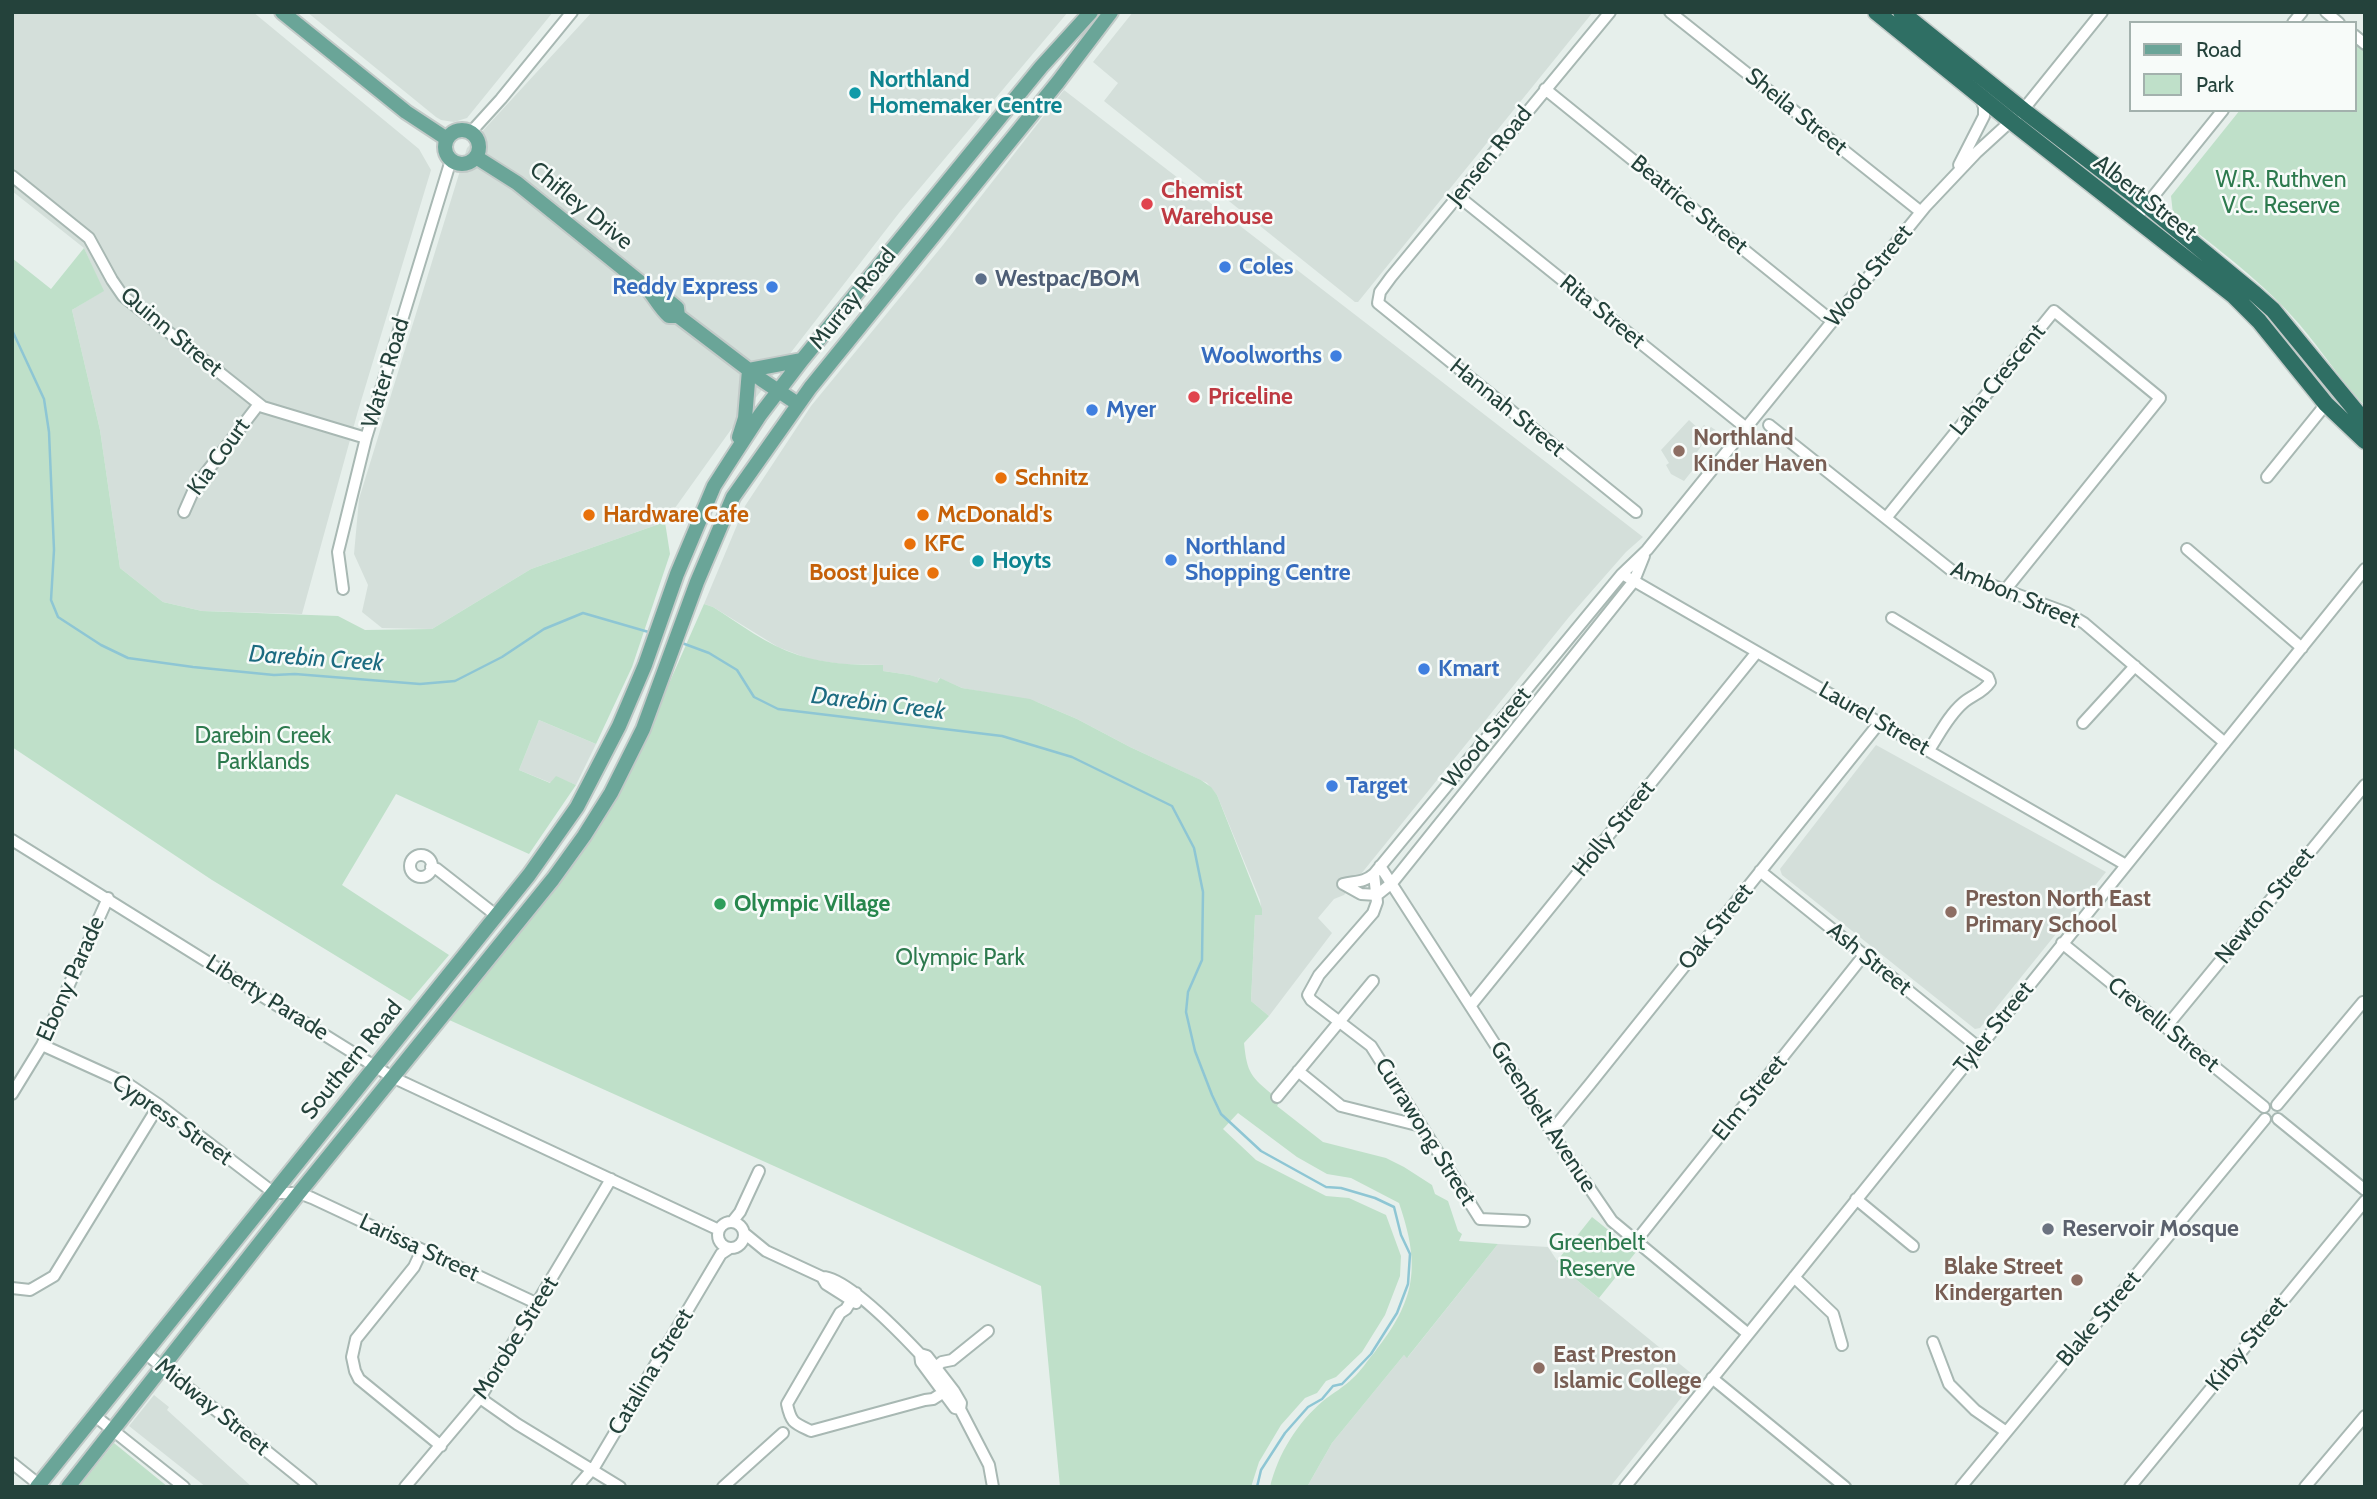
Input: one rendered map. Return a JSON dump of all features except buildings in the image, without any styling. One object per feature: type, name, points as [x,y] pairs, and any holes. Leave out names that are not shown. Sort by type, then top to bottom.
[{"type":"highway","name":"Albert Street","points":[[1876,12],[1979,94],[2017,116],[2147,205],[2273,310],[2365,422]]},
{"type":"highway","name":"Albert Street","points":[[1901,12],[2135,219],[2234,296],[2259,321],[2326,404],[2365,441]]},
{"type":"highway","points":[[2259,321],[2273,310]]},
{"type":"main road","points":[[282,12],[406,112],[447,139]]},
{"type":"main road","name":"Murray Road","points":[[656,633],[677,574],[714,486],[778,391],[1041,67],[1091,12]]},
{"type":"main road","name":"Murray Road","points":[[675,640],[696,582],[733,497],[798,404],[1058,82],[1111,12]]},
{"type":"main road","points":[[1041,67],[1058,82]]},
{"type":"main road","points":[[456,131],[471,132],[480,146],[476,157],[466,164],[451,160],[445,148],[447,139],[456,131]]},
{"type":"main road","name":"Chifley Drive","points":[[476,157],[517,183],[653,295],[658,307],[669,316],[678,316],[798,404]]},
{"type":"main road","points":[[732,458],[745,418],[749,370],[802,360]]},
{"type":"main road","points":[[677,574],[696,582]]},
{"type":"main road","name":"Southern Road","points":[[39,1486],[529,875],[577,807],[613,737],[656,633]]},
{"type":"main road","name":"Southern Road","points":[[68,1487],[299,1193],[545,889],[584,836],[611,793],[643,729],[675,640]]},
{"type":"street","points":[[471,132],[572,12]]},
{"type":"street","name":"Jensen Road","points":[[1378,303],[1380,292],[1610,12]]},
{"type":"street","name":"Sheila Street","points":[[1670,12],[1921,212]]},
{"type":"street","name":"Wood Street","points":[[1377,870],[1622,574],[1647,550],[1921,212],[1977,152],[2017,116],[2102,12]]},
{"type":"street","name":"Beatrice Street","points":[[1545,89],[1832,321]]},
{"type":"street","points":[[1952,177],[1984,116],[1979,94]]},
{"type":"street","points":[[2135,219],[2221,112]]},
{"type":"street","name":"Water Road","points":[[343,589],[338,552],[366,438],[451,160]]},
{"type":"street","name":"Quinn Street","points":[[12,176],[89,238],[123,296],[259,404],[366,438]]},
{"type":"street","name":"Rita Street","points":[[1458,196],[1745,428]]},
{"type":"street","name":"Hannah Street","points":[[1378,303],[1636,512]]},
{"type":"street","name":"Laha Crescent","points":[[1886,518],[2054,312],[2160,398],[2006,589]]},
{"type":"street","name":"Kia Court","points":[[184,512],[195,487],[259,404]]},
{"type":"street","points":[[2267,477],[2326,404]]},
{"type":"street","name":"Ambon Street","points":[[1769,425],[1951,570],[2067,613],[2084,623],[2224,743]]},
{"type":"street","points":[[2187,549],[2302,648]]},
{"type":"street","name":"Wood Street","points":[[1310,988],[1323,969],[1373,913],[1377,895],[1392,883],[1429,838],[1634,581],[1647,550]]},
{"type":"street","name":"Tyler Street","points":[[1625,1487],[2365,569]]},
{"type":"street","name":"Laurel Street","points":[[1622,574],[2126,865]]},
{"type":"street","points":[[1892,618],[1988,677],[1990,682],[1986,688],[1964,702],[1929,750]]},
{"type":"street","name":"Holly Street","points":[[1471,1006],[1758,652]]},
{"type":"street","points":[[2082,723],[2135,666]]},
{"type":"street","name":"Oak Street","points":[[1549,1128],[1558,1123],[1590,1084],[1880,722]]},
{"type":"street","name":"Newton Street","points":[[2166,1027],[2363,791]]},
{"type":"street","points":[[1407,834],[1421,832],[1429,838]]},
{"type":"street","name":"Liberty Parade","points":[[12,840],[377,1065],[392,1077],[719,1230]]},
{"type":"street","points":[[431,867],[497,916]]},
{"type":"street","points":[[1377,870],[1377,895],[1361,894],[1343,884],[1362,882],[1377,870]]},
{"type":"street","name":"Greenbelt Avenue","points":[[1377,870],[1392,883],[1612,1221],[1747,1333]]},
{"type":"street","name":"Ash Street","points":[[1760,871],[1978,1047]]},
{"type":"street","name":"Ebony Parade","points":[[12,1094],[42,1045],[108,898]]},
{"type":"street","name":"Crevelli Street","points":[[2062,943],[2264,1107]]},
{"type":"street","name":"Elm Street","points":[[1636,1241],[1864,955]]},
{"type":"street","points":[[1277,1097],[1373,981]]},
{"type":"street","name":"Currawong Street","points":[[1310,988],[1308,995],[1311,1000],[1371,1046],[1480,1219],[1524,1220]]},
{"type":"street","points":[[2277,1105],[2363,1002]]},
{"type":"street","name":"Cypress Street","points":[[42,1045],[128,1084],[274,1193]]},
{"type":"street","points":[[1298,1071],[1341,1106],[1422,1126]]},
{"type":"street","points":[[2269,1103],[2277,1105],[2281,1113],[2278,1119],[2270,1122],[2265,1119],[2262,1114],[2264,1107],[2269,1103]]},
{"type":"street","points":[[12,1288],[30,1290],[54,1276],[159,1105]]},
{"type":"street","name":"Blake Street","points":[[1961,1487],[2265,1119]]},
{"type":"street","points":[[2278,1119],[2365,1189]]},
{"type":"street","points":[[728,1248],[744,1240],[739,1227],[740,1212],[760,1171]]},
{"type":"street","name":"Morobe Street","points":[[405,1487],[480,1398],[611,1179]]},
{"type":"street","points":[[274,1193],[299,1193]]},
{"type":"street","name":"Larissa Street","points":[[299,1193],[538,1304]]},
{"type":"street","points":[[1856,1199],[1913,1246]]},
{"type":"street","name":"Kirby Street","points":[[2130,1487],[2365,1201]]},
{"type":"street","points":[[766,1251],[728,1248],[718,1236],[719,1230],[726,1223],[739,1227],[766,1251],[822,1277],[828,1277],[849,1294],[864,1298],[867,1305],[920,1354],[927,1356],[955,1408],[960,1409]]},
{"type":"street","name":"Catalina Street","points":[[577,1487],[592,1469],[728,1248]]},
{"type":"street","points":[[422,1250],[414,1267],[356,1339],[352,1357],[359,1379],[441,1446]]},
{"type":"street","points":[[1794,1277],[1833,1314],[1842,1345]]},
{"type":"street","points":[[849,1294],[788,1404],[795,1424],[811,1431],[933,1399],[938,1378],[952,1360],[988,1331]]},
{"type":"street","points":[[1933,1342],[1949,1384],[1975,1410],[2005,1431]]},
{"type":"street","name":"Midway Street","points":[[145,1353],[311,1487]]},
{"type":"street","points":[[938,1378],[959,1399],[960,1409],[989,1465],[993,1487]]},
{"type":"street","points":[[1712,1378],[1844,1487]]},
{"type":"street","points":[[480,1398],[620,1487]]},
{"type":"street","points":[[95,1416],[184,1487]]},
{"type":"street","points":[[2305,1487],[2365,1416]]},
{"type":"street","points":[[723,1487],[783,1433]]},
{"type":"street","points":[[12,1462],[39,1486]]},
{"type":"shaded area","points":[[12,12],[253,12],[419,149],[431,170],[358,411],[302,614],[202,611],[163,602],[120,568],[100,430],[72,310],[103,291],[84,248],[12,191]]},
{"type":"shaded area","points":[[307,12],[553,12],[467,118],[454,122],[436,117]]},
{"type":"shaded area","points":[[592,12],[1068,12],[899,213],[730,431],[665,522],[531,569],[432,629],[382,628],[362,612],[368,585],[354,554],[359,499],[467,148]]},
{"type":"shaded area","points":[[1133,12],[1593,12],[1358,302],[1355,302],[1104,101],[1118,83],[1093,62]]},
{"type":"shaded area","name":"Northland Shopping Centre","points":[[1064,90],[1643,537],[1626,552],[1569,617],[1344,895],[1334,899],[1318,918],[1332,933],[1269,1016],[1251,1001],[1255,914],[1262,915],[1260,900],[1217,795],[1207,783],[1037,702],[962,688],[939,678],[937,684],[910,675],[883,671],[883,665],[841,664],[809,659],[778,647],[704,604],[745,506],[811,406],[943,245]]},
{"type":"shaded area","name":"Northland Kinder Haven","points":[[1689,420],[1700,430],[1704,425],[1720,433],[1710,446],[1704,442],[1697,452],[1703,457],[1684,481],[1671,474],[1666,465],[1669,463],[1661,450]]},
{"type":"shaded area","points":[[539,720],[596,744],[576,785],[556,777],[551,783],[519,770]]},
{"type":"shaded area","name":"Preston North East Primary School","points":[[1876,745],[2106,872],[1980,1028],[1975,1029],[1782,875],[1780,869]]},
{"type":"shaded area","name":"East Preston Islamic College","points":[[1498,1244],[1548,1247],[1562,1268],[1697,1378],[1610,1487],[1307,1487],[1332,1443],[1404,1355],[1408,1357]]},
{"type":"shaded area","points":[[154,1395],[252,1487],[206,1487],[129,1426]]},
{"type":"green space","name":"W.R. Ruthven V.C. Reserve","points":[[2356,45],[2365,52],[2365,406],[2271,294],[2173,214],[2171,196],[2238,112],[2356,112]]},
{"type":"green space","name":"Darebin Creek Parklands","points":[[84,248],[104,291],[72,310],[100,430],[120,568],[163,602],[202,611],[338,616],[365,630],[432,629],[531,569],[665,522],[670,554],[632,667],[596,744],[539,720],[519,770],[550,783],[556,776],[576,785],[529,854],[396,794],[342,885],[449,955],[410,1001],[212,880],[12,747],[12,258],[51,289]]},
{"type":"green space","name":"Olympic Park","points":[[704,604],[775,646],[808,658],[883,665],[883,671],[937,683],[940,678],[962,688],[1030,699],[1201,780],[1217,795],[1262,909],[1262,915],[1255,915],[1251,1001],[1269,1016],[1244,1043],[1251,1074],[1273,1095],[1279,1103],[1277,1106],[1323,1142],[1386,1158],[1432,1185],[1435,1194],[1448,1201],[1458,1231],[1462,1234],[1459,1241],[1498,1244],[1407,1358],[1404,1355],[1332,1443],[1307,1487],[1270,1487],[1283,1451],[1297,1429],[1323,1401],[1359,1372],[1399,1316],[1410,1282],[1410,1246],[1399,1203],[1351,1178],[1327,1174],[1297,1157],[1238,1113],[1223,1129],[1256,1160],[1326,1196],[1349,1198],[1386,1215],[1401,1256],[1400,1276],[1385,1315],[1362,1352],[1336,1377],[1326,1381],[1317,1393],[1305,1398],[1281,1425],[1259,1462],[1251,1487],[1060,1487],[1041,1286],[447,1019],[568,869],[652,722]]},
{"type":"green space","name":"Greenbelt Reserve","points":[[1592,1217],[1636,1252],[1599,1298],[1557,1261]]},
{"type":"green space","points":[[114,1443],[168,1487],[79,1487]]},
{"type":"waterway","name":"Darebin Creek","points":[[12,330],[44,399],[49,432],[54,550],[51,600],[58,617],[101,645],[128,658],[274,675],[295,674],[420,684],[455,681],[502,657],[544,629],[583,613],[652,633]]},
{"type":"waterway","name":"Darebin Creek","points":[[682,643],[709,653],[737,670],[754,697],[778,709],[1002,736],[1072,757],[1172,806],[1194,848],[1203,892],[1202,960],[1188,992],[1186,1012],[1195,1051],[1221,1114],[1261,1151],[1326,1187],[1341,1188],[1394,1207],[1401,1235],[1410,1254],[1408,1284],[1397,1313],[1371,1354],[1342,1384],[1333,1386],[1322,1399],[1308,1407],[1285,1433],[1261,1470],[1257,1487]]},
{"type":"place","name":"Northland Homemaker Centre","points":[[855,93]]},
{"type":"place","name":"Chemist Warehouse","points":[[1147,204]]},
{"type":"place","name":"Coles","points":[[1225,267]]},
{"type":"place","name":"Westpac/BOM","points":[[981,279]]},
{"type":"place","name":"Reddy Express","points":[[772,287]]},
{"type":"place","name":"Woolworths","points":[[1336,356]]},
{"type":"place","name":"Priceline","points":[[1194,397]]},
{"type":"place","name":"Myer","points":[[1092,410]]},
{"type":"place","name":"Northland Kinder Haven","points":[[1679,451]]},
{"type":"place","name":"Schnitz","points":[[1001,478]]},
{"type":"place","name":"Hardware Cafe","points":[[589,515]]},
{"type":"place","name":"McDonald's","points":[[923,515]]},
{"type":"place","name":"KFC","points":[[910,544]]},
{"type":"place","name":"Northland Shopping Centre","points":[[1171,560]]},
{"type":"place","name":"Hoyts","points":[[978,561]]},
{"type":"place","name":"Boost Juice","points":[[933,573]]},
{"type":"place","name":"Kmart","points":[[1424,669]]},
{"type":"place","name":"Target","points":[[1332,786]]},
{"type":"place","name":"Olympic Village","points":[[720,904]]},
{"type":"place","name":"Preston North East Primary School","points":[[1951,912]]},
{"type":"place","name":"Reservoir Mosque","points":[[2048,1229]]},
{"type":"place","name":"Blake Street Kindergarten","points":[[2077,1280]]},
{"type":"place","name":"East Preston Islamic College","points":[[1539,1368]]}]
